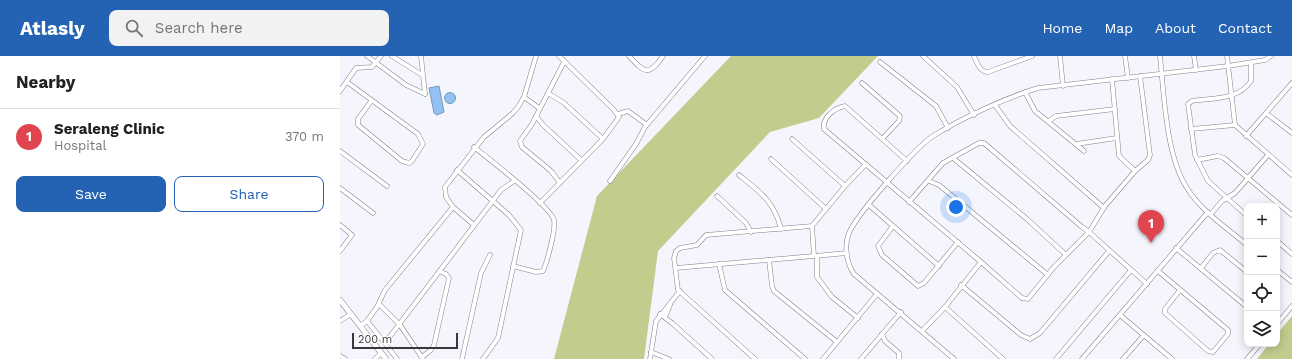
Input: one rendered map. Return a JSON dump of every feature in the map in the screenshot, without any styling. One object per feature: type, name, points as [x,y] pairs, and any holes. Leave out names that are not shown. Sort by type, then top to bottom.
[{"type":"street","points":[[368,56],[406,85],[425,94],[421,56]]},
{"type":"street","points":[[340,91],[358,66],[370,68],[381,56]]},
{"type":"street","points":[[392,56],[422,75]]},
{"type":"street","points":[[474,225],[453,207],[446,197],[444,190],[448,182],[474,147],[513,113],[524,97],[536,56]]},
{"type":"street","points":[[540,203],[603,139],[618,120],[618,114],[559,56]]},
{"type":"street","points":[[629,56],[645,71],[650,71],[663,56]]},
{"type":"street","points":[[610,181],[636,144],[646,125],[705,56]]},
{"type":"street","points":[[923,56],[957,87],[974,115]]},
{"type":"street","points":[[974,56],[984,72],[988,72],[1032,56]]},
{"type":"street","points":[[1060,56],[1063,86]]},
{"type":"street","points":[[1125,56],[1128,78]]},
{"type":"street","points":[[1160,56],[1172,154],[1175,165],[1187,189],[1209,213],[1244,242]]},
{"type":"street","points":[[1194,56],[1196,70]]},
{"type":"street","points":[[1226,56],[1235,125],[1268,155],[1292,174]]},
{"type":"street","points":[[954,359],[901,312],[854,274],[849,265],[847,253],[850,232],[869,205],[926,141],[948,128],[995,105],[1038,88],[1251,63],[1271,56]]},
{"type":"street","points":[[560,183],[551,171],[522,147],[520,141],[536,116],[564,62]]},
{"type":"street","points":[[880,62],[936,106],[948,128]]},
{"type":"street","points":[[1244,213],[1211,185],[1197,160],[1193,149],[1188,104],[1190,102],[1231,96],[1240,92],[1250,83],[1252,78],[1251,63]]},
{"type":"street","points":[[907,161],[845,106],[837,109],[827,117],[824,122],[824,129],[1024,300],[1030,297],[1065,254],[1089,232],[1104,208],[1135,171],[1148,160],[1150,155],[1140,76]]},
{"type":"street","points":[[1112,79],[1119,156],[1135,171]]},
{"type":"street","points":[[347,82],[372,100],[418,134],[422,139],[422,146],[412,162],[409,163],[402,161],[358,125],[358,119],[372,100]]},
{"type":"street","points":[[862,83],[900,116],[899,121],[882,139]]},
{"type":"street","points":[[1246,136],[1292,83]]},
{"type":"street","points":[[1025,92],[1035,110],[1084,151]]},
{"type":"street","points":[[548,93],[564,103],[603,139]]},
{"type":"street","points":[[524,97],[539,108]]},
{"type":"street","points":[[995,105],[1010,126],[1104,208]]},
{"type":"street","points":[[1049,121],[1056,116],[1115,109]]},
{"type":"street","points":[[618,114],[628,112],[646,125]]},
{"type":"street","points":[[1266,113],[1291,130]]},
{"type":"street","points":[[536,116],[542,125],[581,160]]},
{"type":"street","points":[[1191,129],[1235,125]]},
{"type":"street","points":[[1076,144],[1117,138]]},
{"type":"street","points":[[792,139],[845,186]]},
{"type":"street","points":[[909,202],[929,181],[943,163],[979,143],[984,143],[1082,228],[1089,232],[1147,284]]},
{"type":"street","points":[[474,147],[540,203],[550,213],[554,223],[544,270],[536,272],[514,266]]},
{"type":"street","points":[[340,151],[387,186]]},
{"type":"street","points":[[1082,359],[1176,248],[1209,213],[1222,201],[1228,199],[1268,155]]},
{"type":"street","points":[[1197,160],[1222,156],[1292,215]]},
{"type":"street","points":[[953,158],[1027,219],[1065,254]]},
{"type":"street","points":[[772,159],[826,209]]},
{"type":"street","points":[[755,359],[680,291],[676,283],[674,258],[676,251],[680,248],[697,245],[705,236],[812,226],[845,186],[866,164]]},
{"type":"street","points":[[457,170],[492,202],[509,215],[521,230],[498,338],[482,359]]},
{"type":"street","points":[[739,175],[758,190],[774,207],[781,229]]},
{"type":"street","points":[[384,342],[400,325],[501,190],[514,181]]},
{"type":"street","points":[[929,181],[939,185],[1048,275]]},
{"type":"street","points":[[340,188],[373,213]]},
{"type":"street","points":[[717,196],[746,223],[751,232]]},
{"type":"street","points":[[869,205],[938,266]]},
{"type":"street","points":[[360,326],[367,321],[380,304],[385,290],[453,207]]},
{"type":"street","points":[[340,224],[352,235],[340,251]]},
{"type":"street","points":[[812,226],[817,274],[822,285],[832,297],[858,318]]},
{"type":"street","points":[[893,226],[878,246],[878,249],[882,255],[902,274],[916,285],[920,286],[958,242]]},
{"type":"street","points":[[1280,244],[1292,254]]},
{"type":"street","points":[[1176,248],[1244,304]]},
{"type":"street","points":[[1201,268],[1213,253],[1220,250],[1244,270]]},
{"type":"street","points":[[961,285],[1021,335],[1030,339],[1040,333],[1109,251]]},
{"type":"street","points":[[676,268],[847,253]]},
{"type":"street","points":[[462,359],[481,273],[490,255]]},
{"type":"street","points":[[769,260],[774,291],[837,342]]},
{"type":"street","points":[[922,331],[945,307],[961,285],[981,262]]},
{"type":"street","points":[[719,264],[722,283],[729,294],[805,359]]},
{"type":"street","points":[[1056,359],[1131,270]]},
{"type":"street","points":[[380,304],[400,325],[422,358],[434,345],[449,278],[446,274],[439,271]]},
{"type":"street","points":[[1158,271],[1228,330],[1228,334],[1213,352],[1208,351],[1165,313],[1166,309],[1180,290]]},
{"type":"street","points":[[1280,272],[1292,282]]},
{"type":"street","points":[[650,359],[654,326],[660,314],[680,291]]},
{"type":"street","points":[[823,359],[877,294]]},
{"type":"street","points":[[340,300],[386,359]]},
{"type":"street","points":[[665,317],[670,304]]},
{"type":"street","points":[[1280,320],[1292,306]]},
{"type":"street","points":[[945,307],[1003,359]]},
{"type":"street","points":[[861,359],[901,312]]},
{"type":"street","points":[[340,321],[351,314]]},
{"type":"street","points":[[660,314],[712,359]]},
{"type":"street","points":[[1120,315],[1144,335],[1166,357],[1172,359]]},
{"type":"street","points":[[367,321],[397,359]]},
{"type":"street","points":[[882,334],[885,341],[899,353],[899,359]]},
{"type":"street","points":[[1123,359],[1144,335]]},
{"type":"street","points":[[1248,359],[1258,347]]},
{"type":"street","points":[[651,352],[669,359]]},
{"type":"street","points":[[375,359],[381,353]]},
{"type":"street","points":[[340,356],[345,359]]},
{"type":"green space","points":[[731,56],[878,56],[819,118],[770,132],[658,251],[644,359],[554,359],[597,196]]},
{"type":"green space","points":[[1292,316],[1292,359],[1257,359],[1267,347],[1280,347],[1280,330]]},
{"type":"water","points":[[439,86],[444,112],[437,115],[434,113],[429,88]]},
{"type":"water","points":[[448,93],[452,93],[454,94],[454,102],[448,103],[445,100],[445,96]]},
{"type":"place","name":"Seraleng Clinic","points":[[1151,243]]}]
